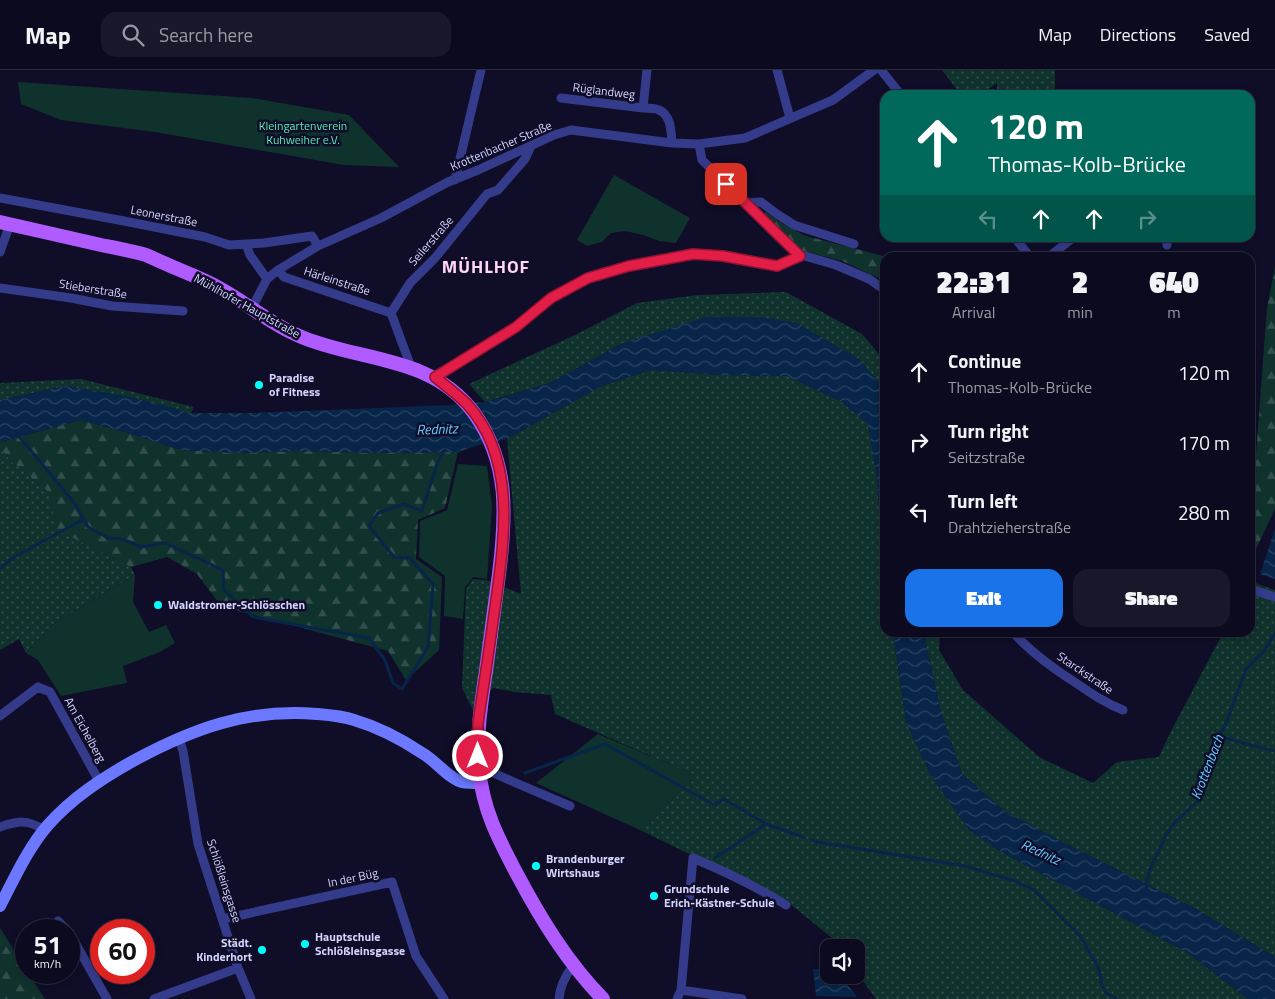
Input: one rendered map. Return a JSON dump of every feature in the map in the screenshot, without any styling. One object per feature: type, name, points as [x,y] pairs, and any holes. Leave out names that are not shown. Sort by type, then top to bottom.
[{"type":"main road","name":"Mühlhofer Hauptstraße","points":[[5,223],[145,255],[213,285],[288,331],[306,339],[411,367],[435,377],[458,396],[474,413],[488,436],[497,459],[503,486],[504,509],[504,535],[478,724],[480,776],[488,815],[497,837],[545,925],[573,966],[603,999]]},
{"type":"main road","points":[[0,906],[33,845],[44,830],[66,807],[99,781],[179,738],[243,717],[287,713],[352,719],[369,725],[416,748],[457,780],[466,782],[480,776]]},
{"type":"street","points":[[455,180],[481,70]]},
{"type":"street","points":[[643,108],[647,70]]},
{"type":"street","points":[[777,70],[790,118]]},
{"type":"street","name":"Krottenbacher Straße","points":[[252,308],[266,279],[318,246],[381,218],[431,190],[554,135],[571,130],[672,143],[699,144],[745,138],[834,100],[874,70]]},
{"type":"street","points":[[881,70],[897,90]]},
{"type":"street","name":"Rüglandweg","points":[[561,98],[659,109],[666,115],[670,124],[672,143]]},
{"type":"street","points":[[699,144],[702,160],[800,256],[836,264],[869,279],[880,287]]},
{"type":"street","name":"Seilerstraße","points":[[391,313],[410,283],[435,258],[487,194],[498,190],[525,159],[531,146]]},
{"type":"street","name":"Leonerstraße","points":[[0,198],[205,237],[229,245],[264,243],[312,236],[318,246]]},
{"type":"street","points":[[747,203],[761,202],[794,225],[854,244]]},
{"type":"street","points":[[0,252],[5,223]]},
{"type":"street","points":[[1018,242],[1026,252]]},
{"type":"street","points":[[1054,252],[1067,242]]},
{"type":"street","points":[[246,244],[250,255],[266,279]]},
{"type":"street","points":[[435,377],[516,327],[551,298],[588,278],[629,266],[693,254],[723,256],[777,266],[800,256]]},
{"type":"street","name":"Härleinstraße","points":[[278,270],[284,277],[391,313]]},
{"type":"street","name":"Stieberstraße","points":[[0,288],[112,306],[183,311]]},
{"type":"street","points":[[391,313],[411,367]]},
{"type":"street","points":[[1255,591],[1275,597]]},
{"type":"street","name":"Starckstraße","points":[[1018,637],[1054,669],[1106,703],[1123,710]]},
{"type":"street","name":"Am Eichelberg","points":[[0,716],[38,687],[50,692],[99,781]]},
{"type":"street","name":"Schlößleinsgasse","points":[[179,738],[183,751],[198,844],[238,968],[251,999]]},
{"type":"street","points":[[480,776],[487,770],[570,806]]},
{"type":"street","points":[[0,827],[17,822],[27,822],[38,825],[44,830]]},
{"type":"street","points":[[742,999],[679,995],[693,858],[761,889],[786,905]]},
{"type":"street","name":"In der Büg","points":[[223,919],[392,882],[416,956],[444,999]]},
{"type":"street","points":[[80,952],[107,999]]},
{"type":"street","points":[[559,999],[559,991],[563,981],[573,966]]},
{"type":"street","points":[[154,999],[238,968]]},
{"type":"green space","points":[[942,70],[1055,70],[1055,90],[997,90],[997,83],[987,90],[957,90]]},
{"type":"green space","name":"Kleingartenverein Kuhweiher e.V.","points":[[18,82],[252,98],[349,115],[399,167],[344,165],[155,132],[61,120],[21,104]]},
{"type":"green space","points":[[614,175],[690,218],[676,243],[659,241],[625,231],[611,233],[602,242],[587,246],[577,240]]},
{"type":"green space","points":[[766,212],[783,224],[806,236],[880,255],[880,279],[842,261],[803,251],[763,215]]},
{"type":"green space","points":[[1275,267],[1275,509],[1255,551],[1255,454],[1267,308]]},
{"type":"green space","points":[[786,292],[862,334],[880,355],[880,384],[859,359],[623,343],[550,383],[485,402],[469,384],[577,334],[637,303],[698,295]]},
{"type":"green space","points":[[651,370],[722,375],[787,376],[842,402],[868,424],[876,471],[880,519],[880,637],[894,637],[906,721],[930,774],[969,830],[1000,851],[1188,953],[1248,999],[876,999],[865,984],[865,939],[833,939],[789,903],[642,831],[694,775],[555,714],[551,695],[493,688],[473,710],[462,688],[466,589],[473,579],[486,580],[521,594],[507,439],[601,386]]},
{"type":"green space","points":[[81,379],[194,407],[191,413],[135,398],[66,386],[0,400],[0,383]]},
{"type":"green space","points":[[81,420],[181,450],[236,453],[302,451],[458,452],[445,508],[418,520],[416,559],[442,577],[439,650],[406,680],[388,651],[221,606],[197,574],[167,557],[131,567],[55,529],[50,493],[11,461],[0,448],[0,442]]},
{"type":"green space","points":[[0,448],[11,461],[50,493],[56,529],[131,567],[135,575],[53,624],[26,653],[19,639],[0,650]]},
{"type":"green space","points":[[458,464],[487,466],[492,506],[487,579],[473,577],[465,588],[463,619],[444,616],[445,576],[419,557],[420,521],[447,510]]},
{"type":"green space","points":[[135,575],[133,602],[149,632],[166,625],[175,643],[160,652],[123,666],[127,683],[61,696],[38,660],[26,653],[53,624]]},
{"type":"green space","points":[[1255,583],[1275,590],[1275,957],[1194,908],[1006,812],[962,774],[941,712],[925,637],[940,637],[939,650],[963,690],[1039,757],[1093,783],[1117,762],[1159,757],[1221,637],[1255,637]]},
{"type":"green space","points":[[598,734],[695,775],[642,831],[536,783]]},
{"type":"green space","points":[[0,928],[15,952],[15,984],[35,984],[45,999],[0,999]]},
{"type":"water","name":"Rednitz","points":[[706,317],[761,317],[797,323],[859,359],[880,384],[880,519],[876,471],[868,424],[842,402],[787,376],[722,375],[651,370],[601,386],[507,439],[458,452],[302,451],[236,453],[181,450],[81,420],[0,442],[0,400],[66,386],[135,398],[191,413],[254,413],[451,405],[485,402],[550,383],[623,343]]},
{"type":"water","points":[[1275,529],[1275,579],[1260,574]]},
{"type":"water","name":"Rednitz","points":[[894,637],[925,637],[941,712],[962,774],[1006,812],[1194,908],[1275,957],[1275,999],[1248,999],[1188,953],[1000,851],[969,830],[930,774],[906,721]]},
{"type":"water","points":[[813,969],[820,969],[820,984],[847,984],[857,997],[816,996]]},
{"type":"waterway","points":[[18,435],[75,504],[88,527],[108,538],[122,539],[141,547],[165,543],[223,570],[224,590],[253,617],[369,638],[385,660],[393,683],[402,689],[428,647],[433,584],[410,558],[394,557],[369,526],[378,513],[404,504],[422,511],[437,464],[445,450]]},
{"type":"waterway","points":[[0,568],[14,557],[84,519]]},
{"type":"waterway","name":"Krottenbach","points":[[1147,888],[1146,884],[1150,869],[1166,835],[1174,823],[1198,801],[1207,777],[1214,748],[1227,721],[1246,669],[1265,650],[1275,632]]},
{"type":"waterway","points":[[1219,736],[1275,751]]},
{"type":"waterway","points":[[525,773],[605,744],[714,805],[724,799],[766,824],[803,837]]},
{"type":"waterway","points":[[715,858],[766,824]]},
{"type":"waterway","points":[[811,840],[965,866],[1015,881],[1034,890],[1081,937],[1099,969],[1102,985],[1106,993],[1117,999]]},
{"type":"place","name":"Paradise of Fitness","points":[[259,385]]},
{"type":"place","name":"Waldstromer-Schlösschen","points":[[158,605]]},
{"type":"place","name":"Brandenburger Wirtshaus","points":[[536,866]]},
{"type":"place","name":"Grundschule Erich-Kästner-Schule","points":[[654,896]]},
{"type":"place","name":"Hauptschule Schlößleinsgasse","points":[[305,944]]},
{"type":"place","name":"Städt. Kinderhort","points":[[262,950]]},
{"type":"district","name":"MÜHLHOF","points":[[486,267]]},
{"type":"route","points":[[478,756],[478,724],[504,535],[503,486],[494,448],[482,425],[468,405],[435,377],[516,327],[551,298],[588,278],[629,266],[693,254],[723,256],[777,266],[800,256],[726,184]]}]
